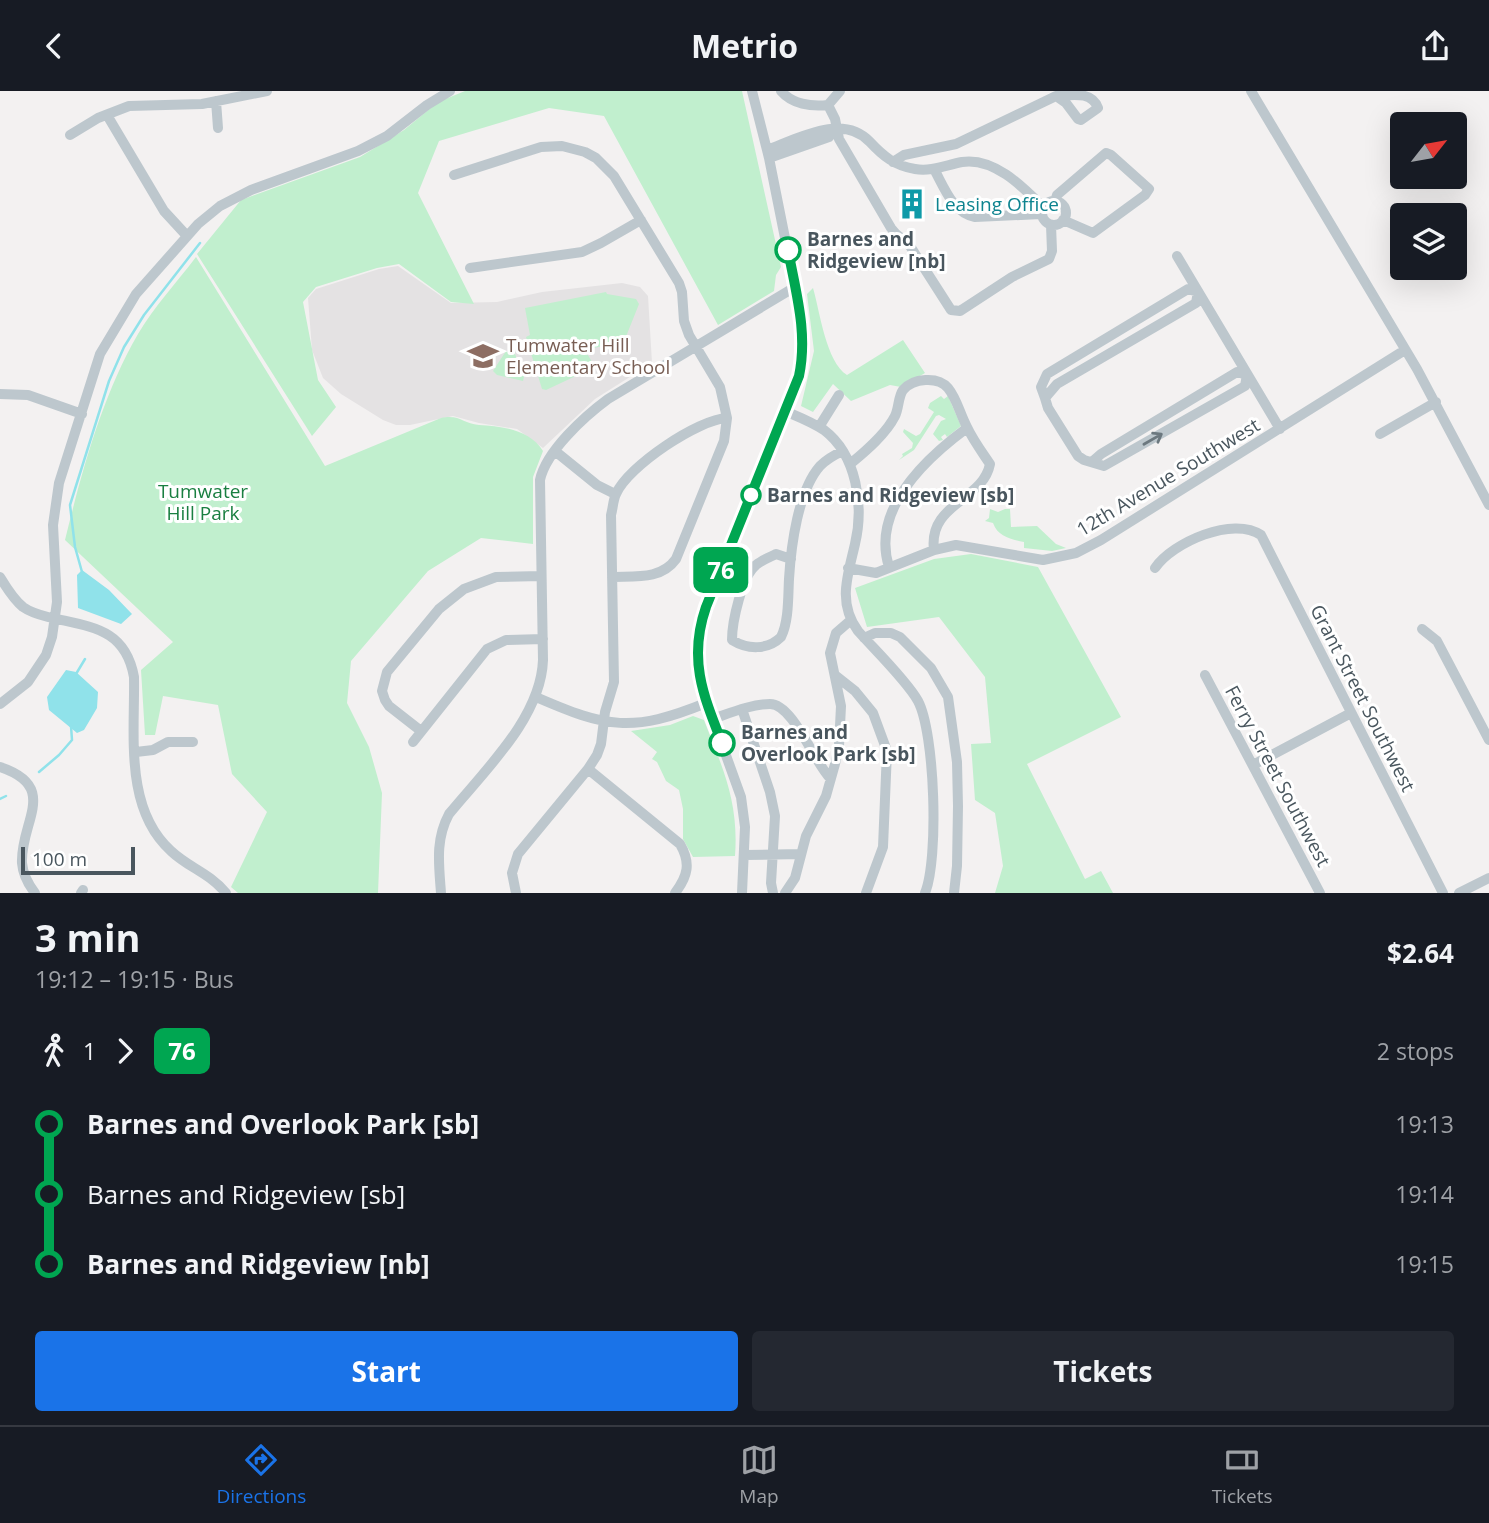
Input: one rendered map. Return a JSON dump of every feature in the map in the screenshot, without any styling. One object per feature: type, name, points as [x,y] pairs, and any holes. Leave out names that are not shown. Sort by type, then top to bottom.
[{"type":"street","points":[[70,135],[129,106],[202,104],[262,91]]},
{"type":"street","points":[[0,704],[28,682],[46,655],[56,619],[52,542],[54,507],[59,483],[100,354],[136,294],[187,236],[220,207],[251,190],[358,151],[387,136],[434,95],[450,91]]},
{"type":"street","points":[[742,893],[745,827],[741,797],[706,703],[698,669],[697,650],[702,620],[799,376],[803,351],[803,328],[795,287],[768,154],[752,91]]},
{"type":"street","points":[[781,91],[786,98],[805,105],[828,105],[840,91]]},
{"type":"street","points":[[1251,91],[1436,403],[1489,505]]},
{"type":"street","points":[[893,162],[904,155],[956,144],[1056,96]]},
{"type":"street","points":[[216,101],[218,128]]},
{"type":"street","points":[[828,105],[844,149],[891,228],[898,238],[906,240],[951,310],[955,312],[1012,277],[1049,259],[1052,251],[1051,225]]},
{"type":"street","points":[[107,115],[164,211],[187,236]]},
{"type":"street","points":[[768,154],[827,128],[853,129],[893,162],[913,169],[934,169],[968,161],[983,165],[1014,179],[1042,210],[1044,221],[1051,225],[1059,224],[1066,215],[1064,207],[1055,201],[1048,203],[1042,210],[967,216],[957,208],[934,169]]},
{"type":"street","points":[[454,175],[541,147],[576,148],[596,158],[614,176],[679,283],[684,321],[720,387],[727,418],[724,442],[673,564],[654,574],[612,577]]},
{"type":"street","points":[[1055,201],[1057,195],[1106,153],[1149,189],[1145,195],[1093,233],[1063,221]]},
{"type":"street","points":[[470,268],[582,252],[641,220]]},
{"type":"street","points":[[1177,256],[1280,429]]},
{"type":"street","points":[[441,893],[438,851],[442,828],[449,814],[524,722],[536,697],[543,671],[540,480],[546,463],[600,404],[795,287]]},
{"type":"street","points":[[1198,292],[1188,289],[1047,374],[1041,387],[1048,408],[1078,456],[1093,461],[1101,453],[1237,372],[1247,375]]},
{"type":"street","name":"12th Avenue Southwest","points":[[848,568],[876,573],[934,549],[956,545],[1043,560],[1076,553],[1405,350]]},
{"type":"street","points":[[850,464],[864,453],[889,425],[897,412],[903,390],[912,384],[932,380],[946,385],[967,428],[990,464],[988,476],[944,514],[934,532],[934,549]]},
{"type":"street","points":[[0,394],[28,395],[82,414]]},
{"type":"street","points":[[818,427],[839,395]]},
{"type":"street","points":[[1380,434],[1436,403]]},
{"type":"street","points":[[785,411],[818,427],[835,440],[850,464],[858,500],[859,525],[844,591],[850,620],[916,698],[925,715],[931,744],[932,791],[931,865],[925,893]]},
{"type":"street","points":[[516,893],[512,873],[518,854],[597,755],[614,682],[611,515],[615,494],[628,476],[648,458],[709,421],[727,418]]},
{"type":"street","points":[[889,567],[884,537],[890,516],[901,495],[924,464],[967,428]]},
{"type":"street","points":[[555,451],[597,485],[615,494]]},
{"type":"street","points":[[791,559],[776,554],[754,566],[749,573],[736,610],[732,640],[739,645],[761,647],[771,645],[781,637],[797,522],[811,479],[828,459],[843,451]]},
{"type":"street","name":"Grant Street Southwest","points":[[1155,568],[1192,538],[1245,527],[1261,535],[1443,893]]},
{"type":"street","points":[[421,731],[385,700],[382,691],[387,672],[439,609],[464,589],[496,577],[541,576]]},
{"type":"street","points":[[0,577],[24,608],[36,614],[102,630],[123,649],[134,677],[136,752],[140,797],[145,815],[172,852],[204,872],[226,893]]},
{"type":"street","points":[[785,893],[795,878],[807,836],[826,796],[839,746],[841,721],[830,653],[836,633],[850,620]]},
{"type":"street","points":[[1422,629],[1437,641],[1489,740]]},
{"type":"street","points":[[864,638],[875,633],[900,636],[931,669],[948,697],[957,762],[957,866],[954,893]]},
{"type":"street","points":[[413,742],[488,649],[506,640],[543,639]]},
{"type":"street","name":"Ferry Street Southwest","points":[[1205,675],[1320,893]]},
{"type":"street","points":[[835,676],[856,691],[873,713],[887,751],[883,847],[866,893]]},
{"type":"street","points":[[536,697],[604,723],[628,724],[656,720],[706,703]]},
{"type":"street","points":[[712,719],[742,709],[772,704],[784,708],[830,778]]},
{"type":"street","points":[[742,709],[775,815],[773,893]]},
{"type":"street","points":[[1253,765],[1351,713]]},
{"type":"street","points":[[136,752],[153,750],[168,742],[193,742]]},
{"type":"street","points":[[0,767],[20,775],[33,793],[34,808],[22,860],[27,881],[35,893]]},
{"type":"street","points":[[588,769],[680,844],[687,859],[687,873],[676,893]]},
{"type":"street","points":[[744,855],[801,854]]},
{"type":"street","points":[[1459,893],[1489,878]]},
{"type":"shaded area","name":"Tumwater Hill Elementary School","points":[[398,266],[451,303],[497,302],[542,292],[622,283],[640,287],[648,296],[652,363],[595,399],[543,448],[517,429],[453,416],[410,425],[396,425],[341,394],[323,378],[312,350],[308,298],[316,289],[379,269]]},
{"type":"green space","points":[[465,91],[742,91],[781,267],[776,275],[774,291],[718,325],[604,116],[549,108],[439,141],[418,193],[474,304],[451,302],[399,264],[316,287],[303,302],[318,380],[336,407],[312,436],[197,254],[241,200],[360,157],[404,130],[438,102]]},
{"type":"green space","name":"Tumwater Hill Park","points":[[196,257],[325,466],[447,417],[515,431],[531,438],[543,451],[533,477],[533,544],[481,538],[428,571],[351,661],[347,703],[369,747],[382,793],[378,893],[238,893],[231,887],[267,812],[232,774],[218,705],[163,696],[155,735],[145,735],[141,670],[173,642],[65,540],[94,434],[125,358],[151,314]]},
{"type":"green space","points":[[813,288],[829,348],[840,369],[847,375],[903,340],[925,373],[901,387],[890,385],[851,401],[833,384],[813,412],[801,406],[814,351],[807,294]]},
{"type":"green space","points":[[606,292],[636,299],[639,304],[623,344],[616,341],[585,350],[595,367],[546,390],[542,389],[526,337],[530,335],[525,308]]},
{"type":"green space","points":[[506,351],[515,354],[523,381],[497,375],[493,371]]},
{"type":"green space","points":[[941,396],[944,399],[948,396],[961,426],[947,437],[945,434],[941,437],[943,440],[939,441],[933,434],[941,421],[946,419],[936,416],[914,450],[899,460],[902,454],[912,448],[913,443],[903,432],[904,429],[916,436],[920,434],[934,412],[928,408],[930,403]]},
{"type":"green space","points":[[990,509],[998,512],[1010,509],[1011,527],[1037,526],[1056,544],[1066,548],[1052,551],[1024,548],[1024,542],[1006,537],[993,523],[985,521],[989,518]]},
{"type":"green space","points":[[971,554],[1038,567],[1121,717],[1027,764],[1085,879],[1101,871],[1113,893],[995,893],[1003,866],[995,813],[975,800],[971,744],[991,743],[985,677],[939,617],[867,627],[855,588],[934,559]]},
{"type":"green space","points":[[693,716],[704,720],[728,786],[735,819],[735,856],[693,857],[683,839],[683,809],[679,790],[666,781],[657,762],[652,759],[657,752],[631,731],[670,725]]},
{"type":"water","points":[[82,570],[109,590],[132,614],[121,624],[78,608],[77,575]]},
{"type":"water","points":[[66,670],[76,672],[98,692],[97,708],[84,730],[77,733],[49,710],[47,697]]},
{"type":"waterway","points":[[82,572],[75,547],[70,505],[109,381],[124,347],[144,315],[200,243]]},
{"type":"waterway","points":[[76,674],[85,659]]},
{"type":"waterway","points":[[39,772],[72,740],[71,726]]},
{"type":"waterway","points":[[0,799],[6,796]]},
{"type":"bus line","name":"76","points":[[722,743],[701,686],[698,634],[706,607],[799,376],[804,339],[788,250]]},
{"type":"place","name":"Leasing Office","points":[[912,204]]},
{"type":"place","name":"Barnes and Ridgeview [nb]","points":[[788,250]]},
{"type":"place","name":"Tumwater Hill Elementary School","points":[[483,356]]},
{"type":"place","name":"Barnes and Ridgeview [sb]","points":[[751,495]]},
{"type":"place","name":"Barnes and Overlook Park [sb]","points":[[722,743]]}]
